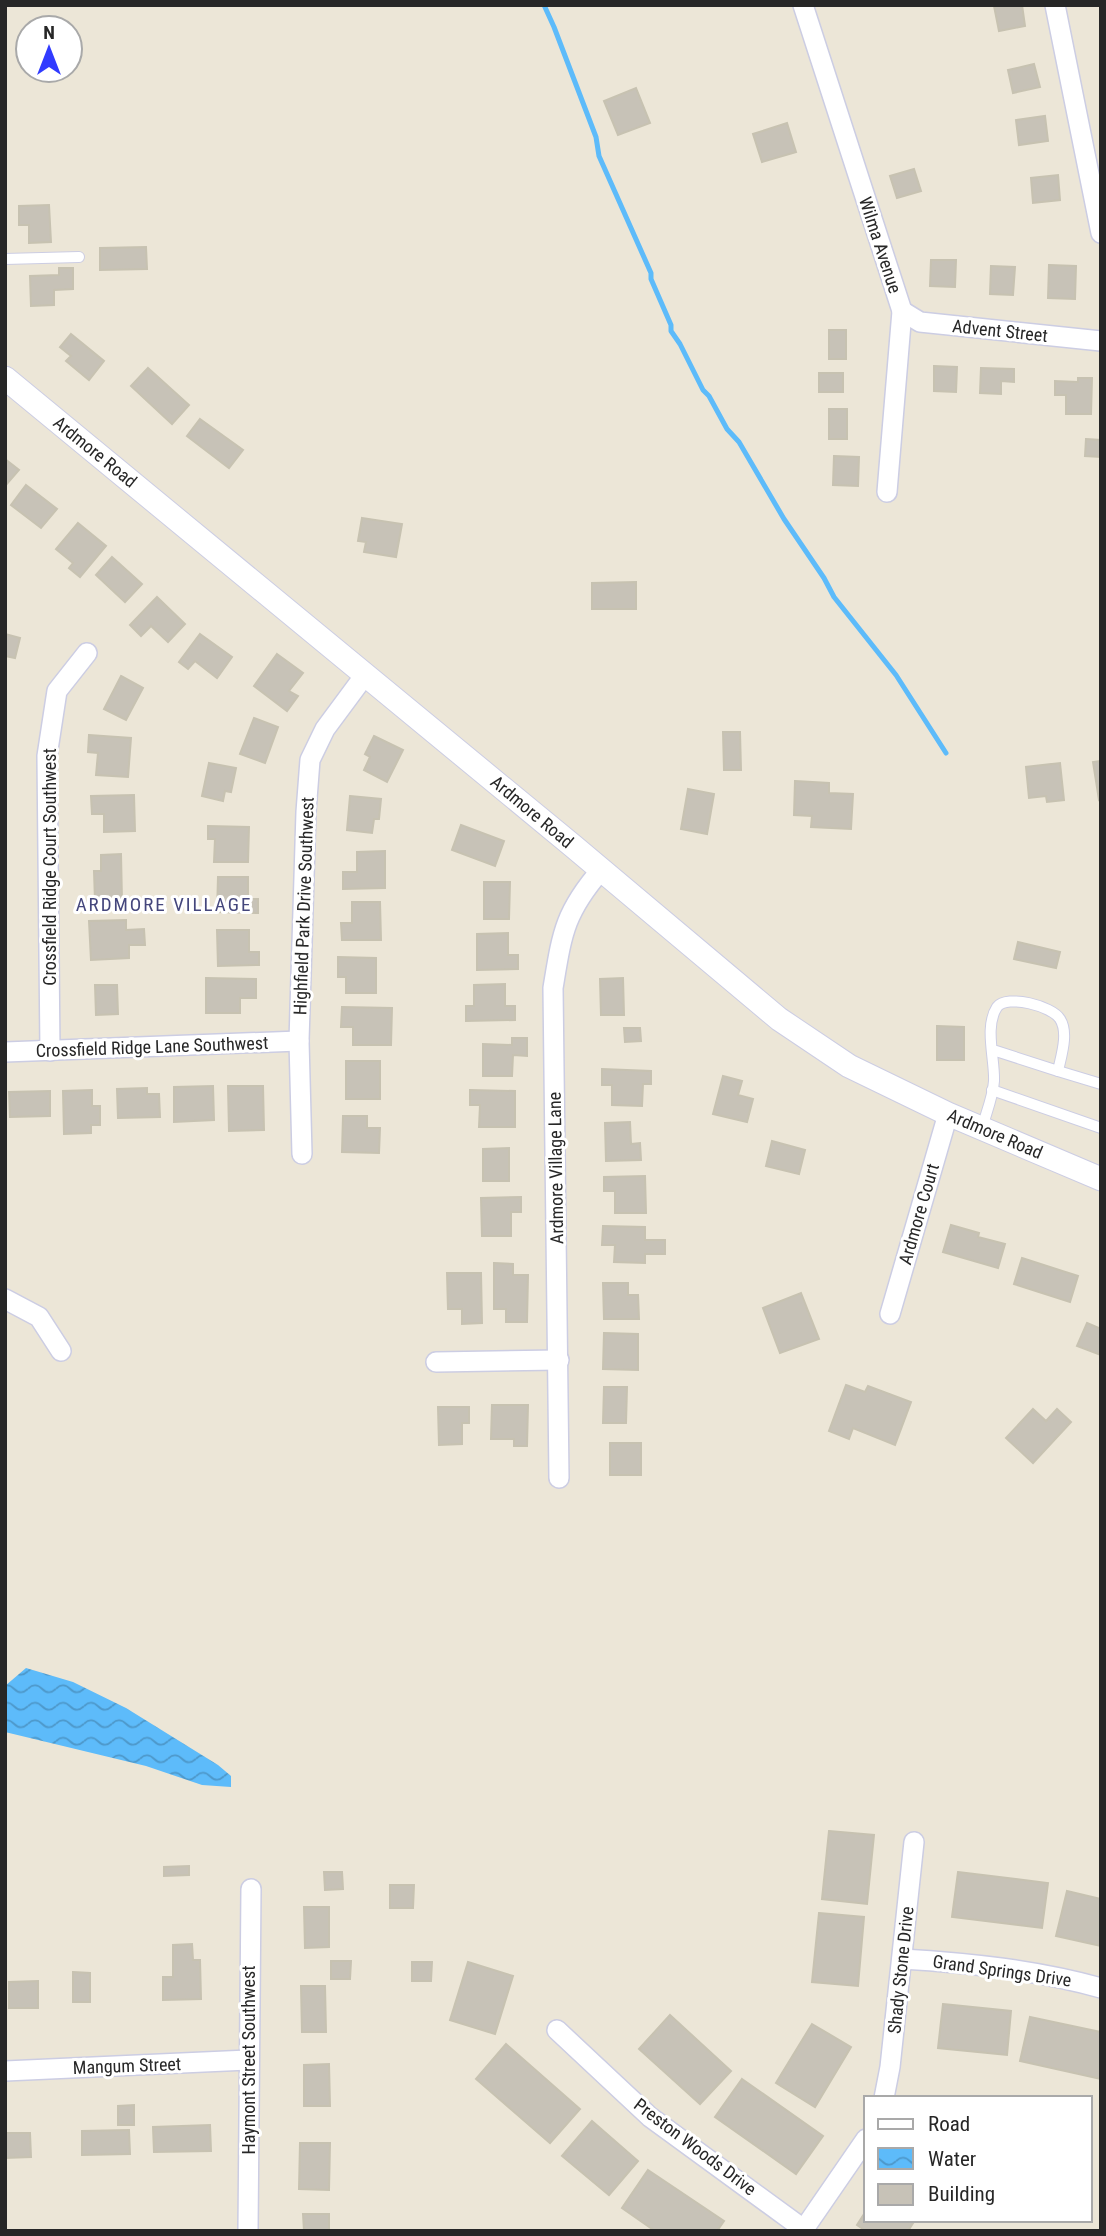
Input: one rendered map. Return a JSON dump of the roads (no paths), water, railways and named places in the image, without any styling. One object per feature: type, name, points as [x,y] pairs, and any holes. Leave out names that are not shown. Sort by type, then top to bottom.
[{"type":"street","name":"Wilma Avenue","points":[[803,5],[902,311],[887,492]]},
{"type":"street","points":[[1055,5],[1101,233]]},
{"type":"street","name":"Advent Street","points":[[902,311],[920,322],[1101,341]]},
{"type":"street","name":"Ardmore Road","points":[[5,378],[779,1020],[849,1066],[948,1114],[1101,1179]]},
{"type":"street","name":"Crossfield Ridge Court Southwest","points":[[50,1051],[47,756],[57,691],[87,653]]},
{"type":"street","name":"Highfield Park Drive Southwest","points":[[302,1154],[299,1041],[310,760],[325,729],[365,675]]},
{"type":"street","name":"Ardmore Village Lane","points":[[559,1478],[553,988],[567,918],[582,892],[601,870]]},
{"type":"street","name":"Crossfield Ridge Lane Southwest","points":[[5,1052],[299,1041]]},
{"type":"street","name":"Ardmore Court","points":[[890,1314],[948,1114]]},
{"type":"street","points":[[5,1299],[39,1317],[61,1351]]},
{"type":"street","points":[[436,1362],[559,1360]]},
{"type":"street","name":"Shady Stone Drive","points":[[884,2096],[890,2067],[914,1842]]},
{"type":"street","name":"Haymont Street Southwest","points":[[248,2231],[251,1889]]},
{"type":"street","name":"Grand Springs Drive","points":[[902,1959],[1014,1969],[1061,1977],[1101,1988]]},
{"type":"street","name":"Preston Woods Drive","points":[[557,2031],[650,2117],[805,2230]]},
{"type":"street","name":"Mangum Street","points":[[5,2071],[248,2060]]},
{"type":"street","points":[[805,2230],[864,2142]]},
{"type":"lane","points":[[5,259],[79,257]]},
{"type":"lane","points":[[982,1129],[992,1090],[991,1023],[999,1004],[1007,1000],[1028,1003],[1054,1013],[1060,1019],[1064,1040],[1058,1071]]},
{"type":"lane","points":[[993,1050],[1101,1084]]},
{"type":"lane","points":[[992,1090],[1101,1128]]},
{"type":"water","points":[[26,1668],[73,1682],[126,1708],[218,1765],[231,1776],[231,1787],[202,1785],[146,1766],[5,1732],[5,1686]]},
{"type":"waterway","points":[[544,5],[596,137],[599,156],[651,273],[671,331],[703,390],[727,429],[739,442],[834,597],[896,675],[946,753]]},
{"type":"district","name":"ARDMORE VILLAGE","points":[[164,904]]}]
